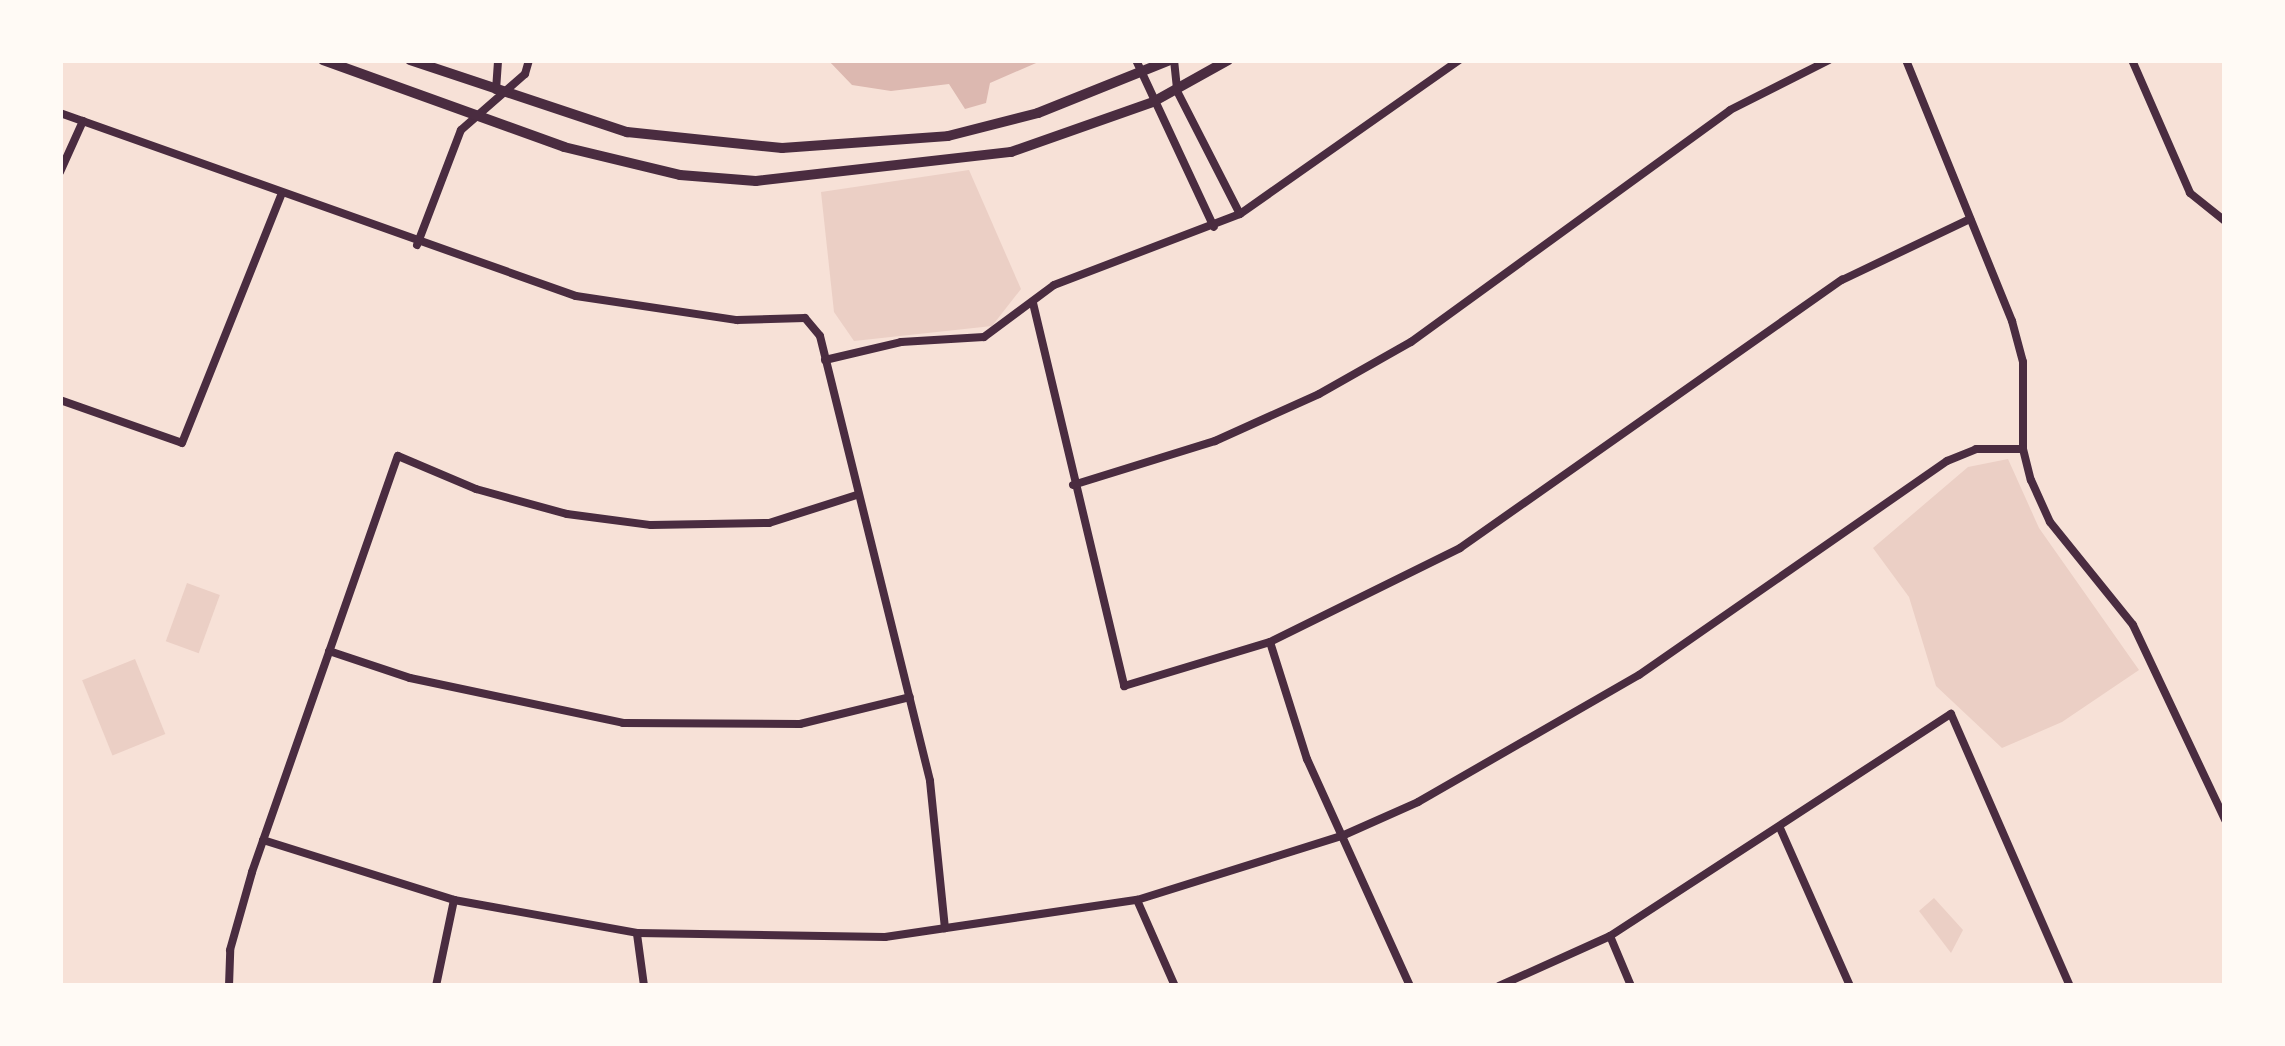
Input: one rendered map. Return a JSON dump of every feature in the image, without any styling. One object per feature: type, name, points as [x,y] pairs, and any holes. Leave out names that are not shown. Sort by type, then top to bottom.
[{"type":"main road","points":[[323,60],[477,118],[680,175],[756,181],[1011,152],[1153,102],[1228,60]]},
{"type":"main road","points":[[410,60],[565,117],[679,142],[853,148],[1038,113],[1139,66],[1172,60]]},
{"type":"street","points":[[496,92],[498,60]]},
{"type":"street","points":[[417,245],[461,130],[477,118],[496,92],[525,74],[530,60]]},
{"type":"street","points":[[1172,60],[1177,91],[1240,214]]},
{"type":"street","points":[[825,360],[901,342],[984,337],[1054,285],[1240,214],[1459,60]]},
{"type":"street","points":[[1072,485],[1215,441],[1319,394],[1411,342],[1730,110],[1829,60]]},
{"type":"street","points":[[1906,60],[2023,362],[2023,449],[2050,522],[2133,625],[2225,820]]},
{"type":"street","points":[[2132,60],[2190,193],[2225,221]]},
{"type":"street","points":[[1139,66],[1214,227]]},
{"type":"street","points":[[60,113],[417,245],[576,296],[737,320],[805,318],[825,360],[910,697],[942,853],[945,928]]},
{"type":"street","points":[[60,172],[83,121]]},
{"type":"street","points":[[60,400],[182,443],[281,195]]},
{"type":"street","points":[[1033,303],[1072,485],[1124,686],[1270,642],[1460,548],[1842,280],[1970,219]]},
{"type":"street","points":[[263,840],[454,900],[637,933],[808,939],[945,928],[1137,900],[1344,835],[1418,802],[1639,675],[1946,460],[1976,449],[2023,449]]},
{"type":"street","points":[[229,986],[236,924],[398,456],[476,489],[652,525],[769,523],[857,495]]},
{"type":"street","points":[[1270,642],[1307,759],[1410,986]]},
{"type":"street","points":[[329,651],[410,679],[623,723],[800,724],[910,697]]},
{"type":"street","points":[[1499,986],[1610,935],[1951,714],[2070,986]]},
{"type":"street","points":[[1780,828],[1850,986]]},
{"type":"street","points":[[436,986],[454,900]]},
{"type":"street","points":[[1137,900],[1175,986]]},
{"type":"street","points":[[637,933],[644,986]]},
{"type":"street","points":[[1610,935],[1631,986]]},
{"type":"shaded area","points":[[828,60],[1043,60],[990,83],[986,103],[965,109],[949,84],[891,91],[852,85]]},
{"type":"shaded area","points":[[969,170],[1021,289],[992,326],[854,341],[834,312],[821,192]]},
{"type":"shaded area","points":[[2008,459],[2039,528],[2139,670],[2062,722],[2002,748],[1936,686],[1909,597],[1873,548],[1968,467]]},
{"type":"shaded area","points":[[187,583],[220,595],[199,653],[166,641]]},
{"type":"shaded area","points":[[135,659],[165,734],[112,755],[82,680]]},
{"type":"shaded area","points":[[1934,898],[1963,930],[1951,953],[1919,911]]}]
